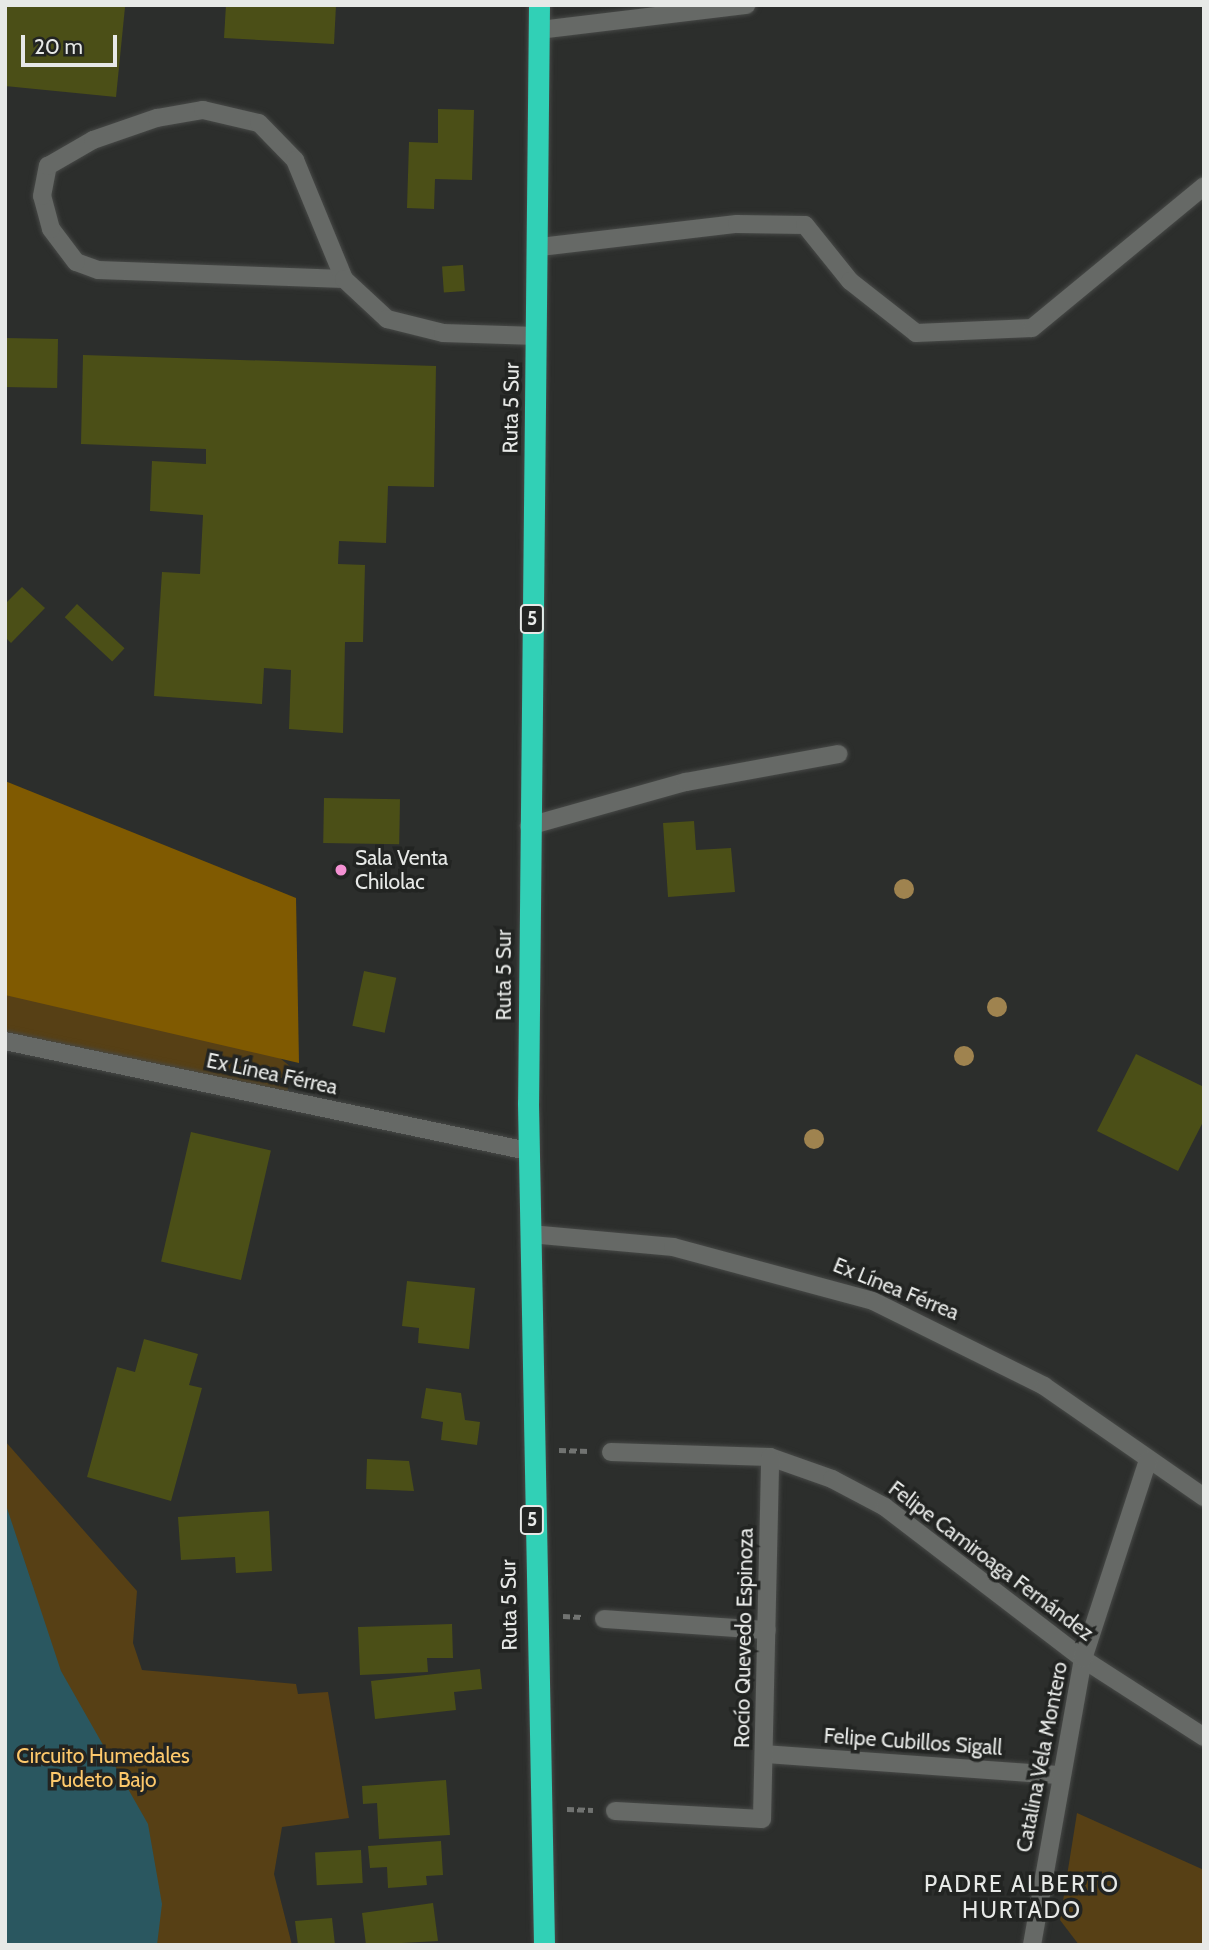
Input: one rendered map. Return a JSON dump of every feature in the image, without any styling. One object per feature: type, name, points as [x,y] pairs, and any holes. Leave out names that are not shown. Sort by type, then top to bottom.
[{"type":"highway","name":"Ruta 5 Sur","points":[[539,5],[540,247],[528,826],[528,1151],[534,1614],[544,1945]]},
{"type":"street","points":[[540,30],[746,5]]},
{"type":"street","points":[[344,279],[98,270],[76,262],[51,229],[42,196],[48,166],[93,140],[157,118],[203,110],[258,123],[295,160],[344,279],[387,319],[443,333],[537,336]]},
{"type":"street","points":[[540,247],[737,224],[805,225],[850,281],[916,333],[1032,328],[1204,186]]},
{"type":"street","points":[[528,826],[686,782],[838,754]]},
{"type":"street","name":"Ex Línea Férrea","points":[[5,1041],[528,1151]]},
{"type":"street","name":"Ex Línea Férrea","points":[[530,1234],[673,1247],[873,1301],[989,1354],[1204,1497]]},
{"type":"street","name":"Felipe Camiroaga Fernández","points":[[611,1452],[770,1457],[885,1507],[1083,1659],[1204,1737]]},
{"type":"street","name":"Rocío Quevedo Espinoza","points":[[615,1811],[762,1819],[770,1457]]},
{"type":"street","name":"Catalina Vela Montero","points":[[1032,1945],[1059,1774],[1083,1659],[1147,1460]]},
{"type":"street","points":[[604,1619],[767,1630]]},
{"type":"street","name":"Felipe Cubillos Sigall","points":[[765,1754],[1059,1774]]},
{"type":"path","points":[[531,1449],[611,1452]]},
{"type":"path","points":[[534,1614],[604,1619]]},
{"type":"path","points":[[538,1807],[615,1811]]},
{"type":"green space","points":[[5,931],[256,1039],[291,1067],[287,1095],[5,1032]]},
{"type":"green space","name":"Circuito Humedales Pudeto Bajo","points":[[5,1441],[137,1591],[133,1643],[142,1670],[296,1684],[298,1694],[328,1692],[349,1818],[282,1827],[274,1874],[292,1945],[5,1945]]},
{"type":"green space","points":[[1077,1813],[1204,1870],[1204,1945],[1079,1945],[1060,1920]]},
{"type":"shaded area","points":[[5,781],[296,898],[299,1063],[5,995]]},
{"type":"water","points":[[5,1502],[61,1671],[148,1824],[162,1904],[157,1945],[5,1945]]},
{"type":"building","points":[[5,5],[125,7],[116,97],[5,86]]},
{"type":"building","points":[[226,5],[336,5],[334,44],[224,38]]},
{"type":"building","points":[[438,109],[474,110],[472,180],[435,179],[434,209],[407,208],[409,142],[438,143]]},
{"type":"building","points":[[463,265],[465,291],[444,292],[442,266]]},
{"type":"building","points":[[5,338],[58,339],[57,388],[5,387]]},
{"type":"building","points":[[83,355],[436,366],[434,487],[388,486],[386,543],[339,541],[338,564],[365,565],[363,642],[345,642],[343,733],[289,729],[291,670],[264,668],[262,704],[154,696],[162,572],[200,574],[203,515],[150,511],[152,461],[206,464],[206,449],[81,444]]},
{"type":"building","points":[[22,587],[45,608],[11,643],[5,637],[5,604]]},
{"type":"building","points":[[77,604],[125,648],[112,661],[65,617]]},
{"type":"building","points":[[324,798],[400,799],[399,844],[323,843]]},
{"type":"building","points":[[694,821],[696,850],[731,848],[735,892],[668,897],[663,823]]},
{"type":"building","points":[[364,971],[396,978],[385,1033],[352,1026]]},
{"type":"building","points":[[1136,1054],[1204,1087],[1204,1120],[1178,1171],[1097,1131]]},
{"type":"building","points":[[191,1132],[271,1150],[241,1280],[161,1262]]},
{"type":"building","points":[[407,1281],[475,1288],[469,1349],[418,1343],[419,1328],[402,1326]]},
{"type":"building","points":[[144,1339],[198,1354],[189,1385],[202,1388],[171,1501],[87,1477],[117,1367],[135,1372]]},
{"type":"building","points":[[426,1388],[461,1393],[465,1420],[480,1422],[477,1445],[441,1440],[443,1422],[421,1418]]},
{"type":"building","points":[[367,1459],[409,1461],[414,1491],[366,1489]]},
{"type":"building","points":[[269,1511],[272,1571],[236,1573],[235,1557],[181,1560],[178,1517]]},
{"type":"building","points":[[452,1624],[453,1658],[427,1658],[428,1672],[360,1675],[358,1627]]},
{"type":"building","points":[[480,1669],[482,1689],[454,1692],[456,1710],[375,1719],[371,1681]]},
{"type":"building","points":[[446,1780],[450,1835],[379,1839],[377,1803],[363,1804],[362,1786]]},
{"type":"building","points":[[441,1841],[443,1875],[426,1876],[427,1885],[388,1888],[387,1867],[370,1868],[368,1846]]},
{"type":"building","points":[[361,1850],[363,1883],[317,1885],[315,1852]]},
{"type":"building","points":[[433,1903],[438,1941],[366,1945],[362,1913]]},
{"type":"building","points":[[332,1918],[335,1945],[298,1945],[295,1921]]},
{"type":"place","name":"Sala Venta Chilolac","points":[[341,870]]},
{"type":"district","name":"PADRE ALBERTO HURTADO","points":[[1022,1897]]}]
